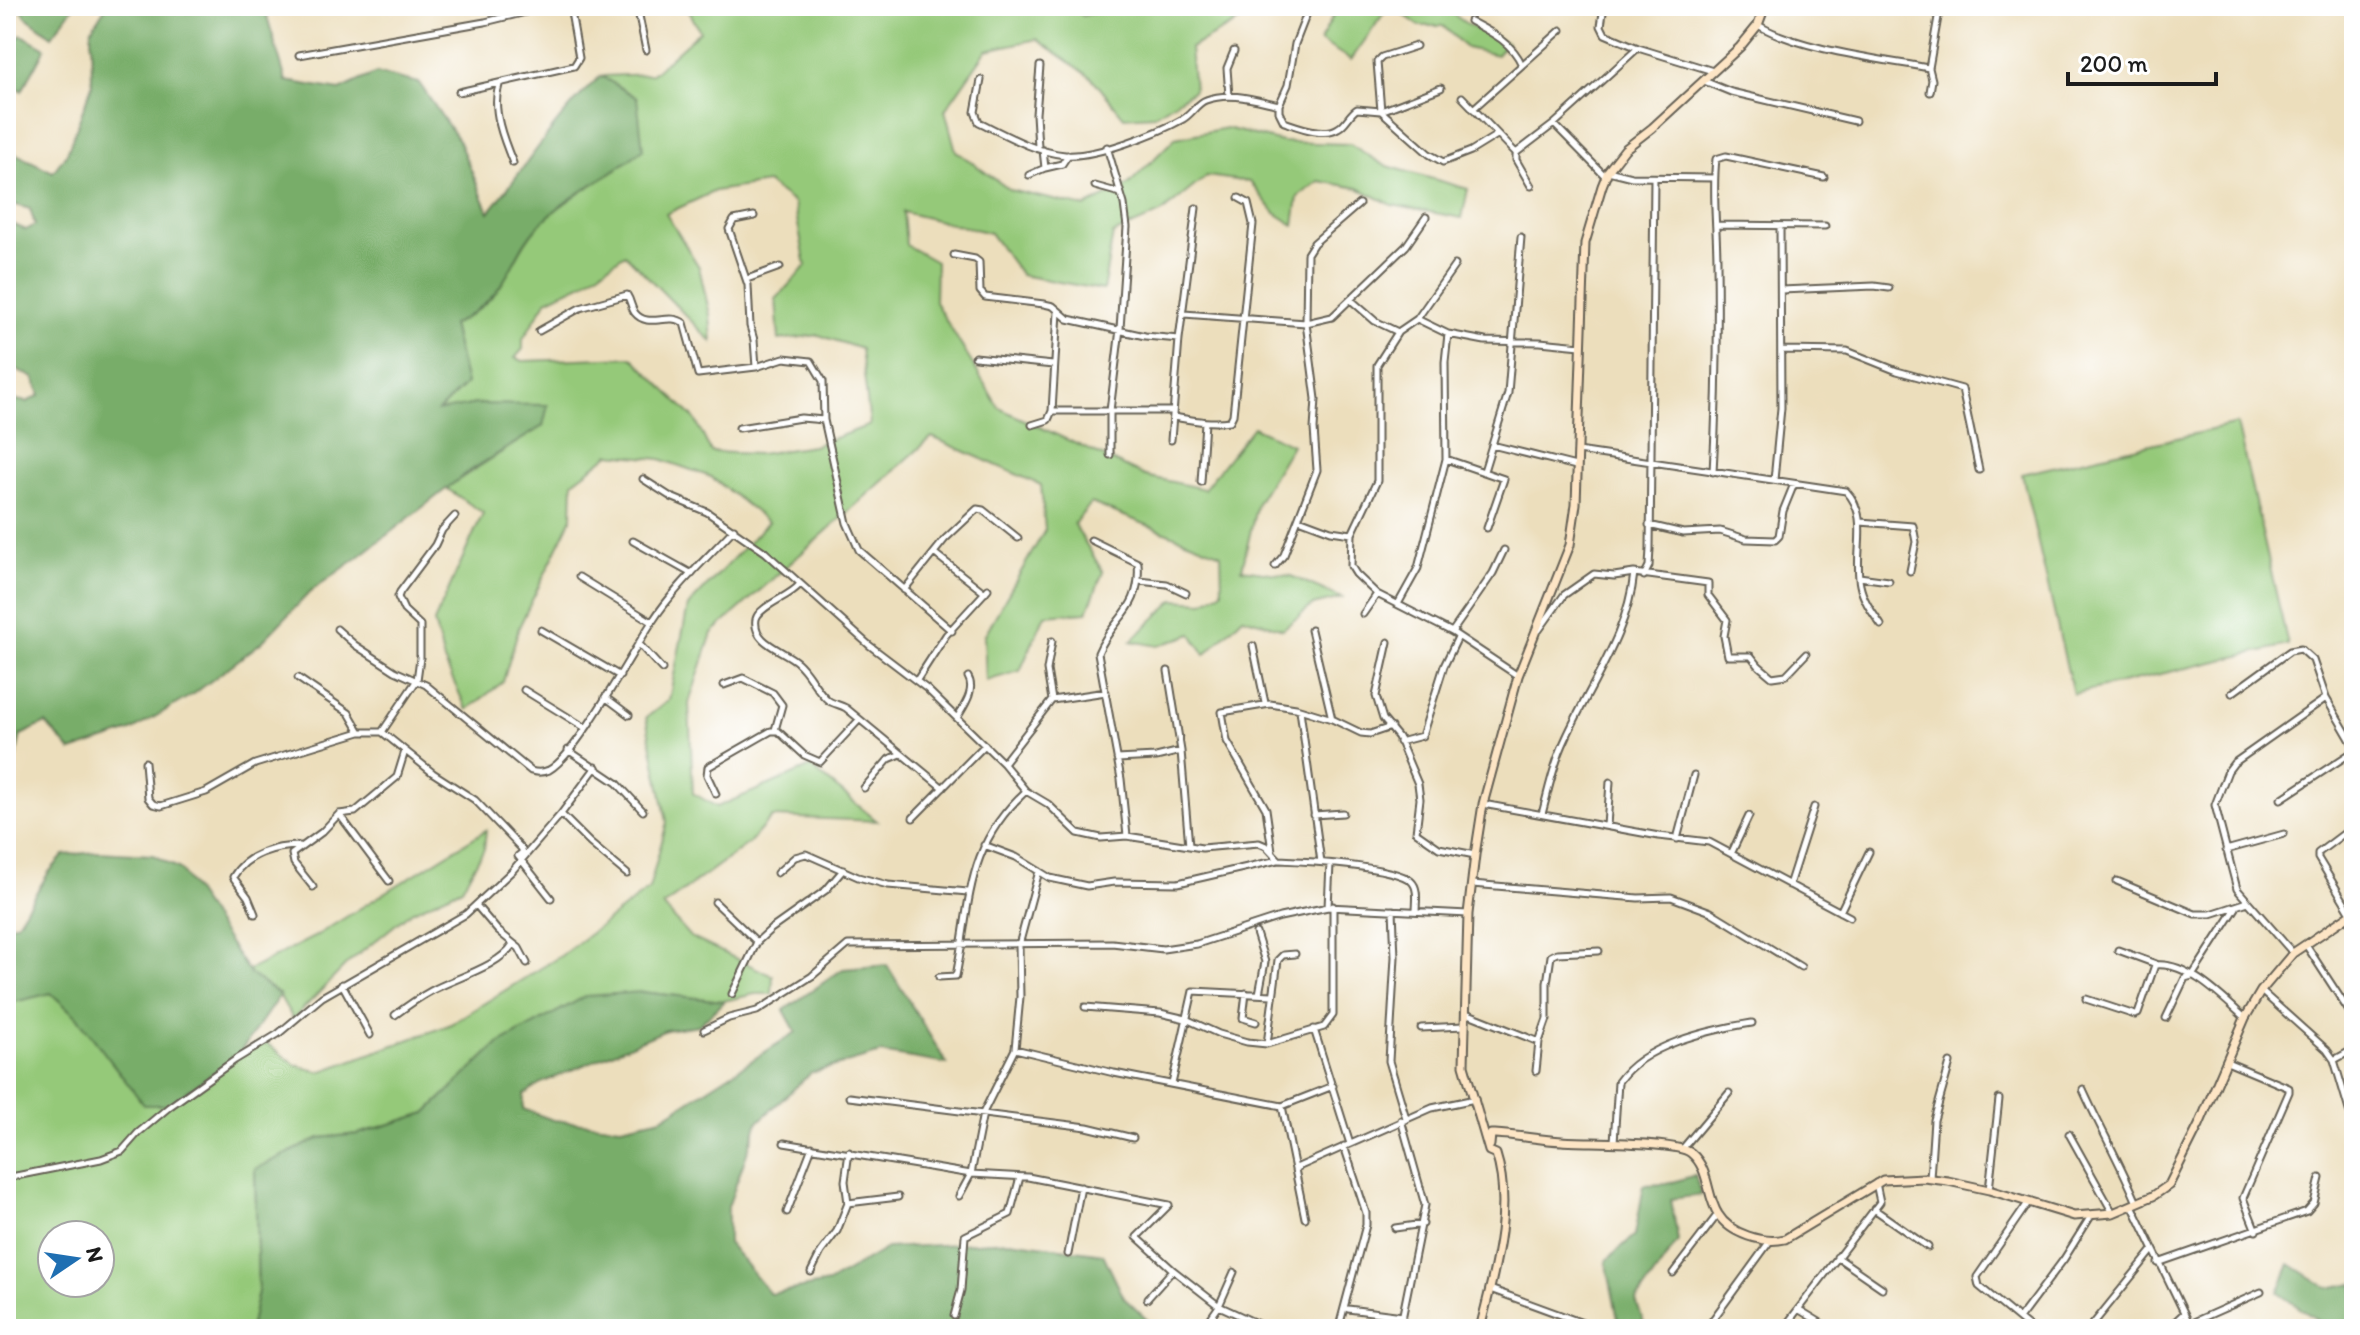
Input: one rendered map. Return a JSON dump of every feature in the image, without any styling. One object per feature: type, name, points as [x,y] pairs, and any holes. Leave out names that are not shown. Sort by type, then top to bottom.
[{"type":"street","points":[[299,55],[485,22],[550,6]]},
{"type":"street","points":[[459,92],[500,85],[577,64],[579,58],[570,6]]},
{"type":"street","points":[[637,6],[646,50]]},
{"type":"street","points":[[1604,6],[1603,32],[1638,48],[1714,72]]},
{"type":"street","points":[[1489,1151],[1464,1065],[1468,914],[1483,804],[1518,676],[1570,545],[1576,504],[1585,243],[1607,174],[1625,149],[1740,47],[1758,25],[1765,6]]},
{"type":"street","points":[[1930,92],[1932,80],[1929,68],[1940,6]]},
{"type":"street","points":[[1309,8],[1295,44],[1288,85],[1279,105],[1284,122],[1322,132],[1339,128],[1357,109],[1381,111],[1441,88]]},
{"type":"street","points":[[1470,21],[1499,37],[1517,54],[1522,65]]},
{"type":"street","points":[[1758,25],[1773,34],[1929,68]]},
{"type":"street","points":[[1473,109],[1561,30]]},
{"type":"street","points":[[1416,46],[1382,57],[1377,62],[1381,111],[1429,154],[1443,162],[1471,151],[1497,135]]},
{"type":"street","points":[[1516,153],[1554,124],[1638,48]]},
{"type":"street","points":[[1229,96],[1227,68],[1234,51]]},
{"type":"street","points":[[1040,66],[1036,114],[1045,168]]},
{"type":"street","points":[[981,80],[976,119],[1018,141],[1044,151],[1068,155],[1157,133],[1185,118],[1204,101],[1229,96],[1279,105]]},
{"type":"street","points":[[1704,81],[1731,92],[1855,121]]},
{"type":"street","points":[[500,85],[497,95],[500,122],[513,163]]},
{"type":"street","points":[[1462,97],[1516,153],[1516,160],[1531,186]]},
{"type":"street","points":[[1554,124],[1607,174],[1714,178]]},
{"type":"street","points":[[1107,147],[1127,227],[1120,329],[1110,411],[1110,455]]},
{"type":"street","points":[[1029,175],[1062,164],[1068,155]]},
{"type":"street","points":[[1713,472],[1716,159],[1721,156],[1824,177]]},
{"type":"street","points":[[1644,576],[1649,566],[1654,178]]},
{"type":"street","points":[[1095,186],[1120,193]]},
{"type":"street","points":[[1052,411],[1173,414],[1205,422],[1232,419],[1253,224],[1248,203],[1239,198]]},
{"type":"street","points":[[1275,566],[1281,562],[1317,470],[1314,373],[1306,323],[1308,250],[1359,204]]},
{"type":"street","points":[[1171,440],[1179,339],[1196,208]]},
{"type":"street","points":[[754,216],[734,220],[729,229],[747,279],[756,367]]},
{"type":"street","points":[[1184,314],[1306,323],[1332,317],[1406,246],[1426,217]]},
{"type":"street","points":[[1717,225],[1825,226]]},
{"type":"street","points":[[1774,480],[1780,418],[1780,226]]},
{"type":"street","points":[[1484,471],[1506,402],[1514,341],[1521,237]]},
{"type":"street","points":[[954,255],[979,262],[982,296],[1044,304],[1068,319],[1145,336],[1179,339]]},
{"type":"street","points":[[1455,265],[1417,319],[1398,332],[1377,365],[1377,481],[1352,534],[1351,566],[1367,587],[1377,594],[1452,632],[1518,676]]},
{"type":"street","points":[[747,279],[780,267]]},
{"type":"street","points":[[1781,290],[1889,288]]},
{"type":"street","points":[[539,331],[580,308],[627,295],[634,313],[648,320],[674,317],[684,323],[698,374],[756,367],[784,358],[811,361],[823,381],[824,420],[854,543],[952,631]]},
{"type":"street","points":[[1351,300],[1375,321],[1398,332]]},
{"type":"street","points":[[1032,425],[1048,420],[1052,411],[1058,311]]},
{"type":"street","points":[[1417,319],[1448,334],[1485,341],[1582,346]]},
{"type":"street","points":[[1398,604],[1418,568],[1446,459],[1445,362],[1448,334]]},
{"type":"street","points":[[1781,350],[1840,350],[1897,371],[1962,389],[1979,470]]},
{"type":"street","points":[[975,357],[1053,365]]},
{"type":"street","points":[[739,428],[801,418],[824,420]]},
{"type":"street","points":[[1201,482],[1205,422]]},
{"type":"street","points":[[1492,445],[1576,466]]},
{"type":"street","points":[[1577,451],[1846,491],[1854,500],[1860,522],[1859,577],[1864,601],[1881,625]]},
{"type":"street","points":[[1446,459],[1504,480],[1487,528]]},
{"type":"street","points":[[643,479],[671,497],[707,512],[765,552],[883,656],[917,680],[1003,763],[1026,791],[1048,804],[1078,833],[1101,838],[1127,836],[1189,846],[1259,843],[1279,860]]},
{"type":"street","points":[[1649,525],[1683,533],[1720,531],[1746,539],[1775,540],[1779,536],[1783,511],[1794,484]]},
{"type":"street","points":[[904,590],[945,539],[980,509],[1018,538]]},
{"type":"street","points":[[382,732],[417,680],[420,658],[420,625],[404,610],[398,597],[442,530],[455,516]]},
{"type":"street","points":[[1299,519],[1331,531],[1352,534]]},
{"type":"street","points":[[1860,522],[1913,526],[1916,542],[1910,571]]},
{"type":"street","points":[[337,629],[395,671],[417,680],[531,771],[548,770],[585,727],[652,622],[734,529]]},
{"type":"street","points":[[1091,540],[1137,561],[1139,581],[1134,599],[1098,653],[1127,836]]},
{"type":"street","points":[[633,541],[692,574]]},
{"type":"street","points":[[1452,632],[1493,573],[1504,550]]},
{"type":"street","points":[[917,680],[946,635],[986,591],[934,553]]},
{"type":"street","points":[[1529,644],[1564,595],[1594,574],[1614,576],[1634,573],[1708,583],[1708,595],[1727,620],[1724,636],[1728,656],[1751,656],[1772,677],[1786,675],[1806,654]]},
{"type":"street","points":[[1542,814],[1553,767],[1615,642],[1629,603],[1634,573]]},
{"type":"street","points":[[579,577],[652,622]]},
{"type":"street","points":[[1859,577],[1889,581]]},
{"type":"street","points":[[1139,581],[1167,584],[1186,593]]},
{"type":"street","points":[[799,585],[758,615],[756,621],[761,637],[797,661],[827,700],[842,705],[858,722],[943,788]]},
{"type":"street","points":[[1363,614],[1377,594]]},
{"type":"street","points":[[541,630],[620,676]]},
{"type":"street","points":[[1311,630],[1332,719]]},
{"type":"street","points":[[1399,742],[1422,736],[1444,666],[1458,637]]},
{"type":"street","points":[[1052,641],[1047,670],[1052,700]]},
{"type":"street","points":[[1388,642],[1376,696],[1383,719],[1399,742],[1420,791],[1416,832],[1439,848],[1475,855]]},
{"type":"street","points":[[639,644],[662,669]]},
{"type":"street","points":[[1253,646],[1265,704]]},
{"type":"street","points":[[2232,693],[2290,651],[2305,651],[2313,660],[2326,698],[2354,749],[2281,799]]},
{"type":"street","points":[[1168,671],[1181,751],[1189,846]]},
{"type":"street","points":[[957,718],[971,687],[968,677]]},
{"type":"street","points":[[298,678],[349,713],[360,732]]},
{"type":"street","points":[[716,794],[707,775],[708,767],[775,730],[782,705],[773,693],[743,678],[724,685]]},
{"type":"street","points":[[524,690],[585,727]]},
{"type":"street","points":[[1003,763],[1052,700],[1106,692]]},
{"type":"street","points":[[605,697],[629,715]]},
{"type":"street","points":[[2293,953],[2237,889],[2215,805],[2234,763],[2326,698]]},
{"type":"street","points":[[1272,852],[1266,809],[1227,741],[1222,712],[1265,704],[1332,719],[1361,733],[1370,734],[1391,727]]},
{"type":"street","points":[[1300,710],[1321,862]]},
{"type":"street","points":[[775,730],[804,755],[820,762],[858,722]]},
{"type":"street","points":[[145,762],[148,798],[153,804],[161,806],[206,792],[255,764],[360,732],[382,732],[442,780],[475,800],[521,848],[520,860],[551,898]]},
{"type":"street","points":[[913,818],[985,745]]},
{"type":"street","points":[[568,750],[617,783],[643,811]]},
{"type":"street","points":[[1117,759],[1156,757],[1181,751]]},
{"type":"street","points":[[313,887],[291,856],[339,814],[355,812],[397,777],[407,754]]},
{"type":"street","points":[[864,788],[889,759],[901,754]]},
{"type":"street","points":[[6,1178],[101,1159],[122,1151],[169,1107],[278,1034],[342,984],[455,921],[476,905],[520,860],[561,814],[596,767]]},
{"type":"street","points":[[1677,839],[1694,775]]},
{"type":"street","points":[[1607,826],[1610,782]]},
{"type":"street","points":[[939,977],[956,976],[963,944],[968,892],[984,845],[1001,816],[1026,791]]},
{"type":"street","points":[[1483,804],[1709,842],[1850,917]]},
{"type":"street","points":[[1789,885],[1814,807]]},
{"type":"street","points":[[1314,815],[1343,813]]},
{"type":"street","points":[[339,814],[389,881]]},
{"type":"street","points":[[561,814],[627,874]]},
{"type":"street","points":[[1732,852],[1749,816]]},
{"type":"street","points":[[1489,1151],[1491,1134],[1683,1148],[1699,1162],[1718,1214],[1738,1231],[1752,1238],[1770,1241],[1785,1239],[1876,1182],[1930,1178],[1989,1190],[2074,1216],[2113,1213],[2169,1185],[2245,1018],[2261,991],[2293,953],[2353,913],[2318,858],[2318,853],[2354,826]]},
{"type":"street","points":[[2226,850],[2284,834]]},
{"type":"street","points":[[984,845],[1016,857],[1058,881],[1087,886],[1171,883],[1279,860],[1321,862],[1401,875],[1413,882],[1416,889],[1416,911]]},
{"type":"street","points":[[255,914],[248,897],[233,877],[238,867],[277,846],[301,846]]},
{"type":"street","points":[[1840,912],[1869,852]]},
{"type":"street","points":[[777,873],[803,854],[888,885],[968,892]]},
{"type":"street","points":[[1085,1007],[1160,1013],[1186,1019],[1240,1040],[1267,1044],[1324,1027],[1333,1015],[1330,864]]},
{"type":"street","points":[[732,994],[757,942],[826,890],[843,870]]},
{"type":"street","points":[[959,1196],[971,1174],[983,1113],[1015,1049],[1020,997],[1019,945],[1039,871]]},
{"type":"street","points":[[2117,881],[2195,914],[2211,914],[2248,902]]},
{"type":"street","points":[[1472,884],[1638,898],[1671,897],[1722,918],[1801,967]]},
{"type":"street","points":[[715,902],[757,942]]},
{"type":"street","points":[[476,905],[498,931],[519,948],[527,963]]},
{"type":"street","points":[[704,1030],[729,1018],[757,1011],[812,976],[848,945],[1112,943],[1170,949],[1197,944],[1293,914],[1330,907],[1468,914]]},
{"type":"street","points":[[2166,1018],[2185,978],[2192,976],[2236,907]]},
{"type":"street","points":[[1393,910],[1395,957],[1389,1061],[1425,1197],[1423,1224],[1400,1329]]},
{"type":"street","points":[[1256,933],[1265,962],[1259,994]]},
{"type":"street","points":[[395,1015],[413,1000],[479,968],[513,944]]},
{"type":"street","points":[[2305,944],[2354,1019]]},
{"type":"street","points":[[2118,950],[2157,964],[2177,967],[2209,985],[2245,1018]]},
{"type":"street","points":[[1536,1071],[1539,1042],[1547,1019],[1551,956],[1599,951]]},
{"type":"street","points":[[1267,1044],[1280,957],[1295,954]]},
{"type":"street","points":[[2086,999],[2138,1014],[2149,978],[2157,964]]},
{"type":"street","points":[[342,984],[370,1035]]},
{"type":"street","points":[[1172,1084],[1193,991],[1272,995]]},
{"type":"street","points":[[2261,991],[2327,1050],[2334,1060],[2354,1127]]},
{"type":"street","points":[[1246,993],[1243,1018],[1256,1022]]},
{"type":"street","points":[[2346,1006],[2354,1000]]},
{"type":"street","points":[[1465,1013],[1539,1042]]},
{"type":"street","points":[[1614,1143],[1620,1078],[1638,1062],[1674,1043],[1718,1029],[1752,1023]]},
{"type":"street","points":[[1421,1028],[1464,1026]]},
{"type":"street","points":[[1314,1029],[1333,1086],[1366,1213],[1366,1225],[1340,1323]]},
{"type":"street","points":[[1015,1049],[1114,1073],[1282,1106],[1333,1086]]},
{"type":"street","points":[[2334,1060],[2354,1049]]},
{"type":"street","points":[[2227,1062],[2289,1088],[2243,1198],[2256,1231]]},
{"type":"street","points":[[1930,1178],[1934,1120],[1950,1063]]},
{"type":"street","points":[[2083,1090],[2099,1126],[2120,1161],[2158,1263],[2191,1327],[2261,1292]]},
{"type":"street","points":[[1683,1148],[1729,1093]]},
{"type":"street","points":[[849,1097],[1066,1124],[1133,1138]]},
{"type":"street","points":[[1296,1168],[1432,1108],[1476,1099]]},
{"type":"street","points":[[1989,1190],[1999,1099]]},
{"type":"street","points":[[1282,1106],[1305,1218]]},
{"type":"street","points":[[2069,1134],[2113,1213]]},
{"type":"street","points":[[784,1143],[971,1174],[1020,1177],[1169,1205],[1137,1237],[1219,1306],[1269,1329]]},
{"type":"street","points":[[787,1212],[812,1147]]},
{"type":"street","points":[[1480,1329],[1499,1234],[1502,1197],[1496,1154],[1489,1151]]},
{"type":"street","points":[[811,1272],[837,1231],[848,1203],[845,1181],[849,1152]]},
{"type":"street","points":[[954,1316],[961,1290],[965,1236],[1010,1214],[1020,1177]]},
{"type":"street","points":[[2158,1263],[2307,1211],[2314,1203],[2320,1178]]},
{"type":"street","points":[[1783,1329],[1880,1202],[1876,1182]]},
{"type":"street","points":[[1068,1254],[1081,1187]]},
{"type":"street","points":[[848,1203],[898,1197]]},
{"type":"street","points":[[2028,1203],[1977,1277],[1979,1286],[2031,1329]]},
{"type":"street","points":[[1874,1209],[1928,1247]]},
{"type":"street","points":[[1673,1273],[1718,1214]]},
{"type":"street","points":[[2019,1319],[2064,1259],[2091,1216]]},
{"type":"street","points":[[1395,1228],[1423,1224]]},
{"type":"street","points":[[1706,1329],[1770,1241]]},
{"type":"street","points":[[2089,1329],[2153,1250]]},
{"type":"street","points":[[1837,1257],[1882,1288]]},
{"type":"street","points":[[1147,1299],[1173,1270]]},
{"type":"street","points":[[1203,1329],[1219,1306],[1234,1272]]},
{"type":"street","points":[[1489,1289],[1599,1329]]},
{"type":"street","points":[[1348,1309],[1403,1316]]},
{"type":"street","points":[[1798,1309],[1831,1329]]},
{"type":"street","points":[[2167,1329],[2183,1314]]},
{"type":"green space","points":[[19,6],[74,6],[52,36],[26,17]]},
{"type":"green space","points":[[106,6],[264,6],[286,81],[340,90],[376,73],[419,83],[458,140],[489,212],[556,124],[601,76],[637,98],[643,149],[539,225],[496,292],[476,311],[452,325],[466,384],[438,411],[476,404],[548,405],[543,426],[468,472],[311,591],[262,642],[195,693],[131,731],[71,751],[46,723],[21,735],[6,798],[6,398],[27,402],[40,395],[34,378],[6,364],[6,292],[11,293],[6,280],[6,221],[26,230],[35,225],[30,209],[6,202],[6,152],[8,150],[53,172],[67,153],[92,85],[91,30]]},
{"type":"green space","points":[[686,6],[1071,6],[1083,16],[1116,6],[1274,6],[1190,48],[1194,90],[1155,115],[1124,117],[1092,78],[1037,39],[987,50],[945,110],[956,151],[1010,190],[1085,207],[1127,186],[1175,138],[1226,128],[1282,142],[1350,144],[1384,165],[1468,189],[1462,218],[1392,205],[1358,188],[1319,181],[1298,197],[1294,225],[1275,213],[1250,182],[1207,176],[1161,213],[1113,234],[1103,290],[1021,275],[990,233],[903,212],[906,245],[936,262],[935,302],[999,408],[1145,476],[1204,489],[1253,427],[1292,445],[1257,503],[1242,569],[1291,576],[1342,598],[1313,605],[1283,629],[1243,617],[1205,655],[1192,634],[1158,646],[1131,641],[1174,600],[1204,602],[1222,591],[1221,554],[1091,503],[1074,524],[1103,572],[1087,612],[1045,615],[1020,671],[986,681],[984,636],[1045,530],[1041,485],[932,437],[712,633],[689,703],[693,793],[717,807],[811,767],[877,821],[772,817],[749,843],[663,906],[690,937],[773,976],[772,994],[755,994],[724,1001],[642,992],[498,1044],[426,1113],[358,1134],[320,1138],[255,1169],[258,1292],[250,1329],[6,1329],[6,1004],[51,993],[77,1017],[105,1053],[238,1055],[262,1040],[296,1065],[320,1072],[449,1025],[562,955],[649,889],[667,822],[646,718],[669,700],[688,606],[768,522],[711,477],[660,459],[610,454],[573,482],[572,518],[519,627],[503,682],[467,710],[444,661],[434,622],[483,513],[446,488],[542,426],[476,404],[437,412],[466,384],[452,325],[476,311],[492,296],[530,235],[545,219],[617,170],[637,98],[601,76],[652,74],[700,31]],"holes":[[[767,183],[794,203],[806,266],[776,299],[779,340],[819,335],[861,349],[870,425],[813,446],[759,454],[711,452],[695,419],[632,357],[523,361],[515,358],[523,349],[523,339],[547,300],[585,282],[625,254],[712,342],[710,315],[699,267],[666,214],[715,191]]]},
{"type":"green space","points":[[1338,6],[1389,6],[1351,60],[1320,41]]},
{"type":"green space","points":[[1391,6],[1468,6],[1453,14],[1468,25],[1507,43],[1497,55],[1466,48],[1443,26],[1420,26]]},
{"type":"green space","points":[[22,35],[45,48],[22,91],[6,79],[6,43]]},
{"type":"green space","points":[[2237,424],[2288,645],[2073,694],[2022,474]]},
{"type":"green space","points":[[486,830],[484,849],[462,888],[411,912],[348,963],[293,1019],[279,995],[243,973],[314,937]]},
{"type":"green space","points":[[98,852],[153,855],[180,869],[250,974],[280,995],[238,1055],[168,1105],[144,1105],[77,1017],[51,993],[6,1004],[6,927],[17,923],[49,872],[64,855]]},
{"type":"green space","points":[[887,965],[947,1064],[881,1053],[811,1073],[758,1122],[728,1207],[728,1243],[770,1294],[828,1283],[887,1248],[1010,1241],[1103,1254],[1124,1298],[1157,1329],[250,1329],[258,1292],[255,1169],[320,1138],[358,1134],[426,1113],[498,1044],[586,996],[642,992],[724,1001],[699,1025],[666,1030],[539,1084],[524,1095],[523,1109],[553,1120],[621,1127],[662,1118],[796,1032],[784,1010],[843,969]]},
{"type":"green space","points":[[1695,1175],[1701,1195],[1671,1199],[1678,1241],[1636,1301],[1646,1329],[1620,1329],[1606,1261],[1635,1235],[1644,1185],[1667,1184]]},
{"type":"green space","points":[[2290,1264],[2328,1288],[2354,1283],[2354,1329],[2320,1329],[2320,1322],[2278,1293]]}]
